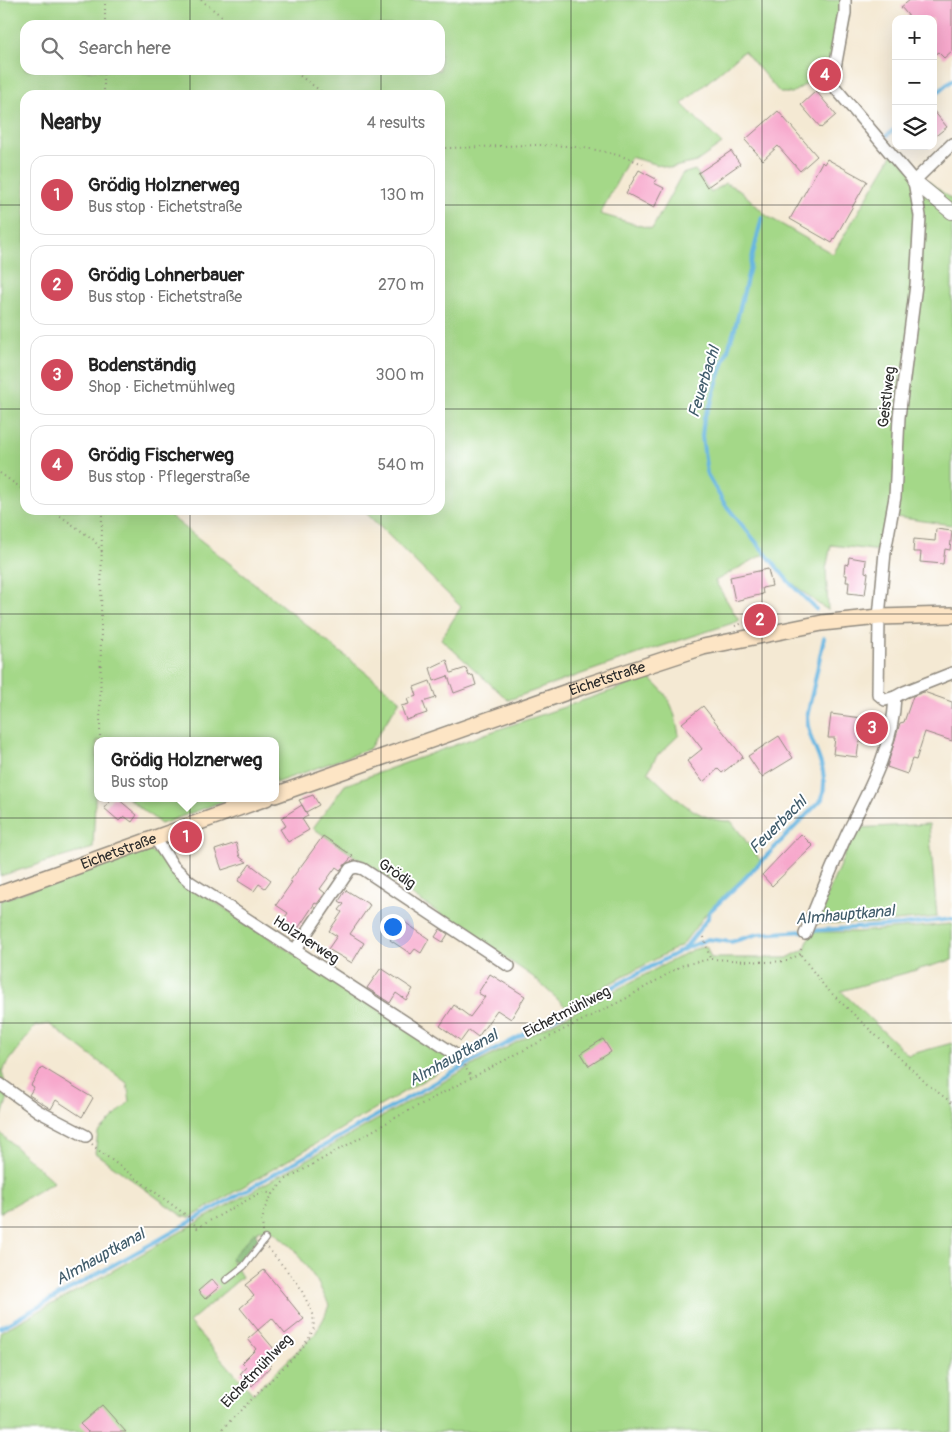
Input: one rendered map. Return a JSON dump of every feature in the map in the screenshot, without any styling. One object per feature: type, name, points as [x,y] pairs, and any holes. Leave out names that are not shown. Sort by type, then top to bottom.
[{"type":"main road","name":"Eichetstraße","points":[[279,794],[581,686],[703,647],[822,623],[879,617],[952,615]]},
{"type":"main road","name":"Eichetstraße","points":[[0,894],[255,802]]},
{"type":"street","points":[[845,0],[845,13],[832,84],[914,181],[952,212]]},
{"type":"street","points":[[914,181],[952,144]]},
{"type":"street","name":"Geistlweg","points":[[879,617],[885,552],[895,497],[899,417],[916,285],[920,216],[914,181]]},
{"type":"street","points":[[879,617],[878,694],[885,700],[952,673]]},
{"type":"street","points":[[807,929],[846,836],[880,767],[894,716],[895,697]]},
{"type":"street","name":"Holznerweg","points":[[155,838],[173,866],[190,882],[456,1055]]},
{"type":"street","name":"Grödig","points":[[295,950],[350,869],[356,867],[363,869],[509,966]]},
{"type":"street","points":[[0,1084],[38,1111],[86,1136]]},
{"type":"lane","points":[[226,1280],[244,1266],[265,1239]]},
{"type":"path","points":[[105,0],[105,20]]},
{"type":"path","points":[[201,0],[227,20]]},
{"type":"path","points":[[104,75],[104,90]]},
{"type":"path","points":[[299,75],[319,90]]},
{"type":"path","points":[[445,148],[560,145],[609,152],[643,164]]},
{"type":"path","points":[[0,473],[20,487]]},
{"type":"path","points":[[59,515],[94,540],[102,552]]},
{"type":"path","points":[[100,737],[102,515]]},
{"type":"path","points":[[807,929],[800,954],[825,987],[927,1084],[952,1103]]},
{"type":"path","points":[[704,937],[710,959]]},
{"type":"path","name":"Eichetmühlweg","points":[[219,1432],[288,1365],[309,1338],[314,1328],[313,1314],[299,1285],[270,1251],[265,1239],[262,1223],[264,1208],[285,1180],[472,1078],[625,999],[683,965],[710,959],[768,962],[786,960],[800,954]]},
{"type":"path","points":[[456,1055],[472,1078]]},
{"type":"path","points":[[86,1136],[98,1150],[190,1218],[197,1228],[256,1194],[264,1192],[273,1194]]},
{"type":"green space","points":[[0,0],[850,0],[840,62],[792,93],[780,93],[744,51],[682,104],[722,144],[696,162],[670,168],[630,157],[600,214],[652,229],[682,174],[695,170],[711,193],[725,183],[740,190],[767,216],[833,254],[894,152],[908,168],[952,200],[952,525],[888,516],[881,551],[831,545],[826,569],[828,610],[786,578],[764,554],[715,581],[739,621],[508,700],[441,639],[461,607],[368,515],[445,515],[445,90],[20,90],[20,515],[169,515],[400,700],[369,749],[279,782],[279,737],[94,737],[95,802],[93,848],[0,876]]},
{"type":"green space","points":[[649,678],[662,690],[670,703],[679,735],[656,757],[648,772],[675,797],[696,812],[707,817],[731,821],[761,861],[709,910],[682,945],[566,1007],[532,976],[313,828],[345,785],[485,734]]},
{"type":"green space","points":[[133,802],[221,802],[161,824]]},
{"type":"green space","points":[[929,824],[937,917],[875,923],[815,923],[856,828]]},
{"type":"green space","points":[[148,850],[161,857],[179,878],[456,1061],[190,1218],[182,1216],[95,1153],[98,1133],[130,1101],[127,1083],[49,1024],[35,1026],[2,1071],[8,1097],[0,1123],[0,901],[99,864]]},
{"type":"green space","points":[[952,924],[952,960],[841,991],[908,1055],[952,1043],[952,1432],[0,1432],[0,1332],[84,1287],[466,1069],[692,950],[706,946],[711,958],[787,958],[805,949],[811,932],[858,932]],"holes":[[[259,1230],[274,1232],[293,1248],[317,1281],[329,1305],[315,1334],[253,1394],[189,1322],[242,1277],[231,1259]]]},
{"type":"green space","points":[[0,1133],[54,1182],[0,1213]]},
{"type":"green space","points":[[255,1232],[258,1239],[236,1263],[231,1258]]},
{"type":"building","points":[[910,0],[952,0],[952,51],[944,58],[937,53],[937,15],[908,15],[901,7]]},
{"type":"building","points":[[816,91],[836,115],[821,128],[801,105]]},
{"type":"building","points":[[778,111],[817,156],[800,171],[778,146],[763,160],[745,140]]},
{"type":"building","points":[[937,115],[947,127],[937,135]]},
{"type":"building","points":[[731,151],[740,164],[707,187],[698,173]]},
{"type":"building","points":[[827,159],[867,181],[832,243],[790,219],[822,162],[824,164]]},
{"type":"building","points":[[639,170],[656,179],[654,183],[664,188],[654,208],[626,193]]},
{"type":"building","points":[[936,529],[952,531],[950,550],[945,549],[943,564],[920,562],[921,552],[913,552],[914,539],[935,541]]},
{"type":"building","points":[[849,557],[866,560],[865,572],[868,573],[865,595],[848,593],[849,582],[846,582],[847,575],[844,575],[845,564],[848,565]]},
{"type":"building","points":[[768,569],[772,586],[762,588],[763,594],[735,601],[730,577]]},
{"type":"building","points":[[447,660],[451,673],[466,668],[469,676],[473,675],[476,685],[454,693],[448,676],[434,681],[430,668]]},
{"type":"building","points":[[430,681],[436,698],[423,702],[427,713],[406,720],[401,706],[409,704],[407,699],[417,696],[414,687]]},
{"type":"building","points":[[924,692],[952,702],[952,741],[925,732],[916,760],[912,759],[907,774],[887,767],[900,723],[904,722],[913,696]]},
{"type":"building","points":[[703,706],[743,757],[722,773],[718,769],[703,782],[687,761],[702,749],[682,723]]},
{"type":"building","points":[[831,714],[885,721],[879,744],[859,742],[857,757],[833,754],[835,738],[828,738]]},
{"type":"building","points":[[779,736],[793,758],[762,777],[748,756]]},
{"type":"building","points":[[313,795],[319,805],[306,812],[299,800]]},
{"type":"building","points":[[109,802],[122,802],[137,815],[132,822],[124,816],[119,821],[104,808]]},
{"type":"building","points":[[302,805],[308,816],[302,819],[309,830],[288,842],[280,829],[286,826],[281,818]]},
{"type":"building","points":[[801,834],[813,846],[772,886],[762,875]]},
{"type":"building","points":[[323,836],[353,856],[340,870],[336,867],[320,889],[325,893],[317,904],[315,903],[297,930],[283,920],[288,913],[276,905],[292,882],[290,881]]},
{"type":"building","points":[[236,843],[240,857],[247,862],[222,870],[215,850]]},
{"type":"building","points":[[250,864],[271,880],[265,888],[259,884],[254,891],[238,881]]},
{"type":"building","points":[[346,890],[370,905],[350,934],[364,943],[352,963],[328,949],[337,936],[329,931],[342,912],[339,910],[344,904],[339,901]]},
{"type":"building","points":[[403,921],[429,939],[421,953],[415,949],[411,954],[390,940]]},
{"type":"building","points":[[440,929],[448,934],[443,942],[435,937]]},
{"type":"building","points":[[381,968],[413,989],[406,1000],[396,993],[390,1003],[367,988]]},
{"type":"building","points":[[490,974],[525,996],[511,1019],[497,1010],[478,1037],[469,1030],[461,1041],[440,1026],[454,1005],[470,1017],[485,997],[478,993]]},
{"type":"building","points":[[603,1039],[611,1052],[589,1066],[581,1053]]},
{"type":"building","points":[[42,1067],[93,1098],[82,1117],[56,1100],[51,1109],[29,1095],[34,1087],[31,1085]]},
{"type":"building","points":[[264,1270],[304,1319],[285,1334],[272,1318],[258,1330],[240,1308],[254,1296],[245,1285]]},
{"type":"building","points":[[212,1279],[219,1287],[205,1299],[198,1291]]},
{"type":"building","points":[[258,1330],[275,1350],[264,1359],[271,1366],[252,1386],[240,1374],[246,1367],[242,1363],[256,1349],[248,1339]]},
{"type":"building","points":[[102,1405],[126,1432],[88,1432],[80,1424]]},
{"type":"waterway","name":"Feuerbachl","points":[[937,93],[952,80]]},
{"type":"waterway","name":"Feuerbachl","points":[[887,135],[892,131]]},
{"type":"waterway","name":"Feuerbachl","points":[[762,217],[735,328],[712,401],[704,417],[702,436],[707,474],[724,503],[789,582],[816,609]]},
{"type":"waterway","name":"Feuerbachl","points":[[684,949],[708,918],[709,912],[822,799],[824,775],[808,728],[807,717],[824,638]]},
{"type":"waterway","name":"Almhauptkanal","points":[[0,1328],[455,1071],[684,949],[708,939],[731,942],[758,934],[901,925],[952,919]]},
{"type":"place","name":"Grödig Fischerweg","points":[[825,75]]},
{"type":"place","name":"Grödig Lohnerbauer","points":[[760,620]]},
{"type":"place","name":"Bodenständig","points":[[872,728]]},
{"type":"place","name":"Grödig Holznerweg","points":[[186,837]]}]
